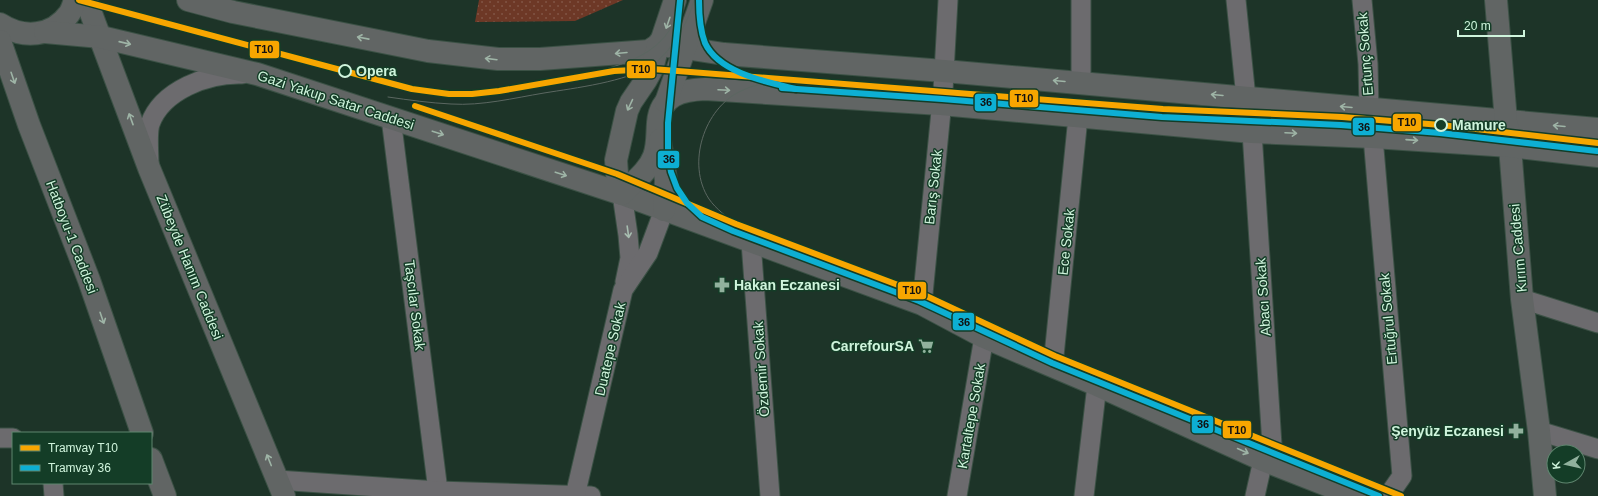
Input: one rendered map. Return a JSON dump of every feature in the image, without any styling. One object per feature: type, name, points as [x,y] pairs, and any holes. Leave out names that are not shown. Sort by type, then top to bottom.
[{"type":"main road","points":[[0,24],[14,32],[30,35],[45,32],[59,25],[69,14],[75,0]]},
{"type":"main road","name":"Zübeyde Hanım Caddesi","points":[[86,0],[149,168],[280,488]]},
{"type":"main road","points":[[188,0],[236,6],[428,51],[498,59],[540,60],[642,52],[649,51],[658,45],[724,54],[944,71],[1598,129]]},
{"type":"main road","points":[[622,194],[617,174],[616,160],[627,111],[652,69],[658,45],[662,39],[675,0]]},
{"type":"main road","points":[[702,0],[658,122],[666,180],[664,210],[922,304],[984,337],[1097,385],[1263,460],[1355,496]]},
{"type":"main road","name":"Kırım Caddesi","points":[[1496,0],[1506,121],[1509,134],[1522,299],[1539,431],[1545,496]]},
{"type":"main road","name":"Gazi Yakup Satar Caddesi","points":[[45,32],[101,37],[257,74],[622,194],[664,210]]},
{"type":"main road","name":"Hatboyu-1 Caddesi","points":[[0,41],[29,125],[89,280],[142,432]]},
{"type":"main road","points":[[666,102],[673,95],[685,91],[705,89],[941,104],[1078,117],[1177,124],[1252,132],[1373,137],[1510,146],[1598,156]]},
{"type":"main road","points":[[622,194],[650,165],[659,135]]},
{"type":"main road","points":[[152,462],[165,496]]},
{"type":"street","name":"Barış Sokak","points":[[922,304],[944,71],[948,0]]},
{"type":"street","points":[[1081,0],[1081,83]]},
{"type":"street","points":[[1236,0],[1246,98]]},
{"type":"street","name":"Ertunç Sokak","points":[[1362,0],[1368,64],[1369,109]]},
{"type":"street","points":[[149,168],[150,126],[159,107],[178,92],[203,79],[228,73],[257,74]]},
{"type":"street","name":"Ece Sokak","points":[[1053,366],[1078,117]]},
{"type":"street","name":"Taşcılar Sokak","points":[[391,118],[438,491]]},
{"type":"street","name":"Abacı Sokak","points":[[1252,132],[1272,445],[1263,460],[1255,496]]},
{"type":"street","name":"Ertuğrul Sokak","points":[[1373,137],[1402,476],[1388,496]]},
{"type":"street","points":[[622,194],[630,258],[623,290]]},
{"type":"street","name":"Duatepe Sokak","points":[[581,496],[623,290],[648,254],[664,210]]},
{"type":"street","name":"Özdemir Sokak","points":[[751,242],[770,496]]},
{"type":"street","points":[[1522,299],[1598,323]]},
{"type":"street","name":"Kartaltepe Sokak","points":[[957,496],[984,337]]},
{"type":"street","points":[[1084,496],[1097,385]]},
{"type":"street","points":[[1539,431],[1598,449]]},
{"type":"street","points":[[0,438],[12,438]]},
{"type":"street","points":[[53,484],[54,496]]},
{"type":"street","points":[[280,488],[581,496]]},
{"type":"shaded area","points":[[479,0],[623,0],[575,21],[475,22]]},
{"type":"tram line","name":"T10","points":[[79,0],[412,89],[449,94],[472,94],[499,91],[614,71],[652,69],[1163,109],[1342,117],[1441,125],[1598,143]]},
{"type":"tram line","points":[[569,79],[628,62],[654,47],[665,37],[673,24],[680,0]]},
{"type":"tram line","name":"36","points":[[680,0],[668,123],[668,155],[671,172],[677,188],[687,203],[702,217],[733,231],[919,301],[1052,363],[1379,496]]},
{"type":"tram line","points":[[388,97],[443,104],[474,104],[585,86],[629,76],[652,65],[672,45],[684,27],[692,9],[694,0]]},
{"type":"tram line","name":"36","points":[[699,0],[700,22],[705,43],[721,62],[745,75],[796,89]]},
{"type":"tram line","points":[[736,224],[712,203],[702,185],[699,170],[699,154],[702,138],[717,110],[728,99],[741,91],[752,87],[783,80]]},
{"type":"tram line","name":"36","points":[[782,88],[942,99],[1162,117],[1341,125],[1440,133],[1597,151]]},
{"type":"tram line","name":"T10","points":[[415,106],[617,174],[736,224],[922,294],[1055,356],[1401,496]]},
{"type":"place","name":"Opera","points":[[345,71]]},
{"type":"place","name":"Mamure","points":[[1441,125]]},
{"type":"place","name":"Hakan Eczanesi","points":[[722,285]]},
{"type":"place","name":"CarrefourSA","points":[[926,346]]},
{"type":"place","name":"Şenyüz Eczanesi","points":[[1516,431]]}]
